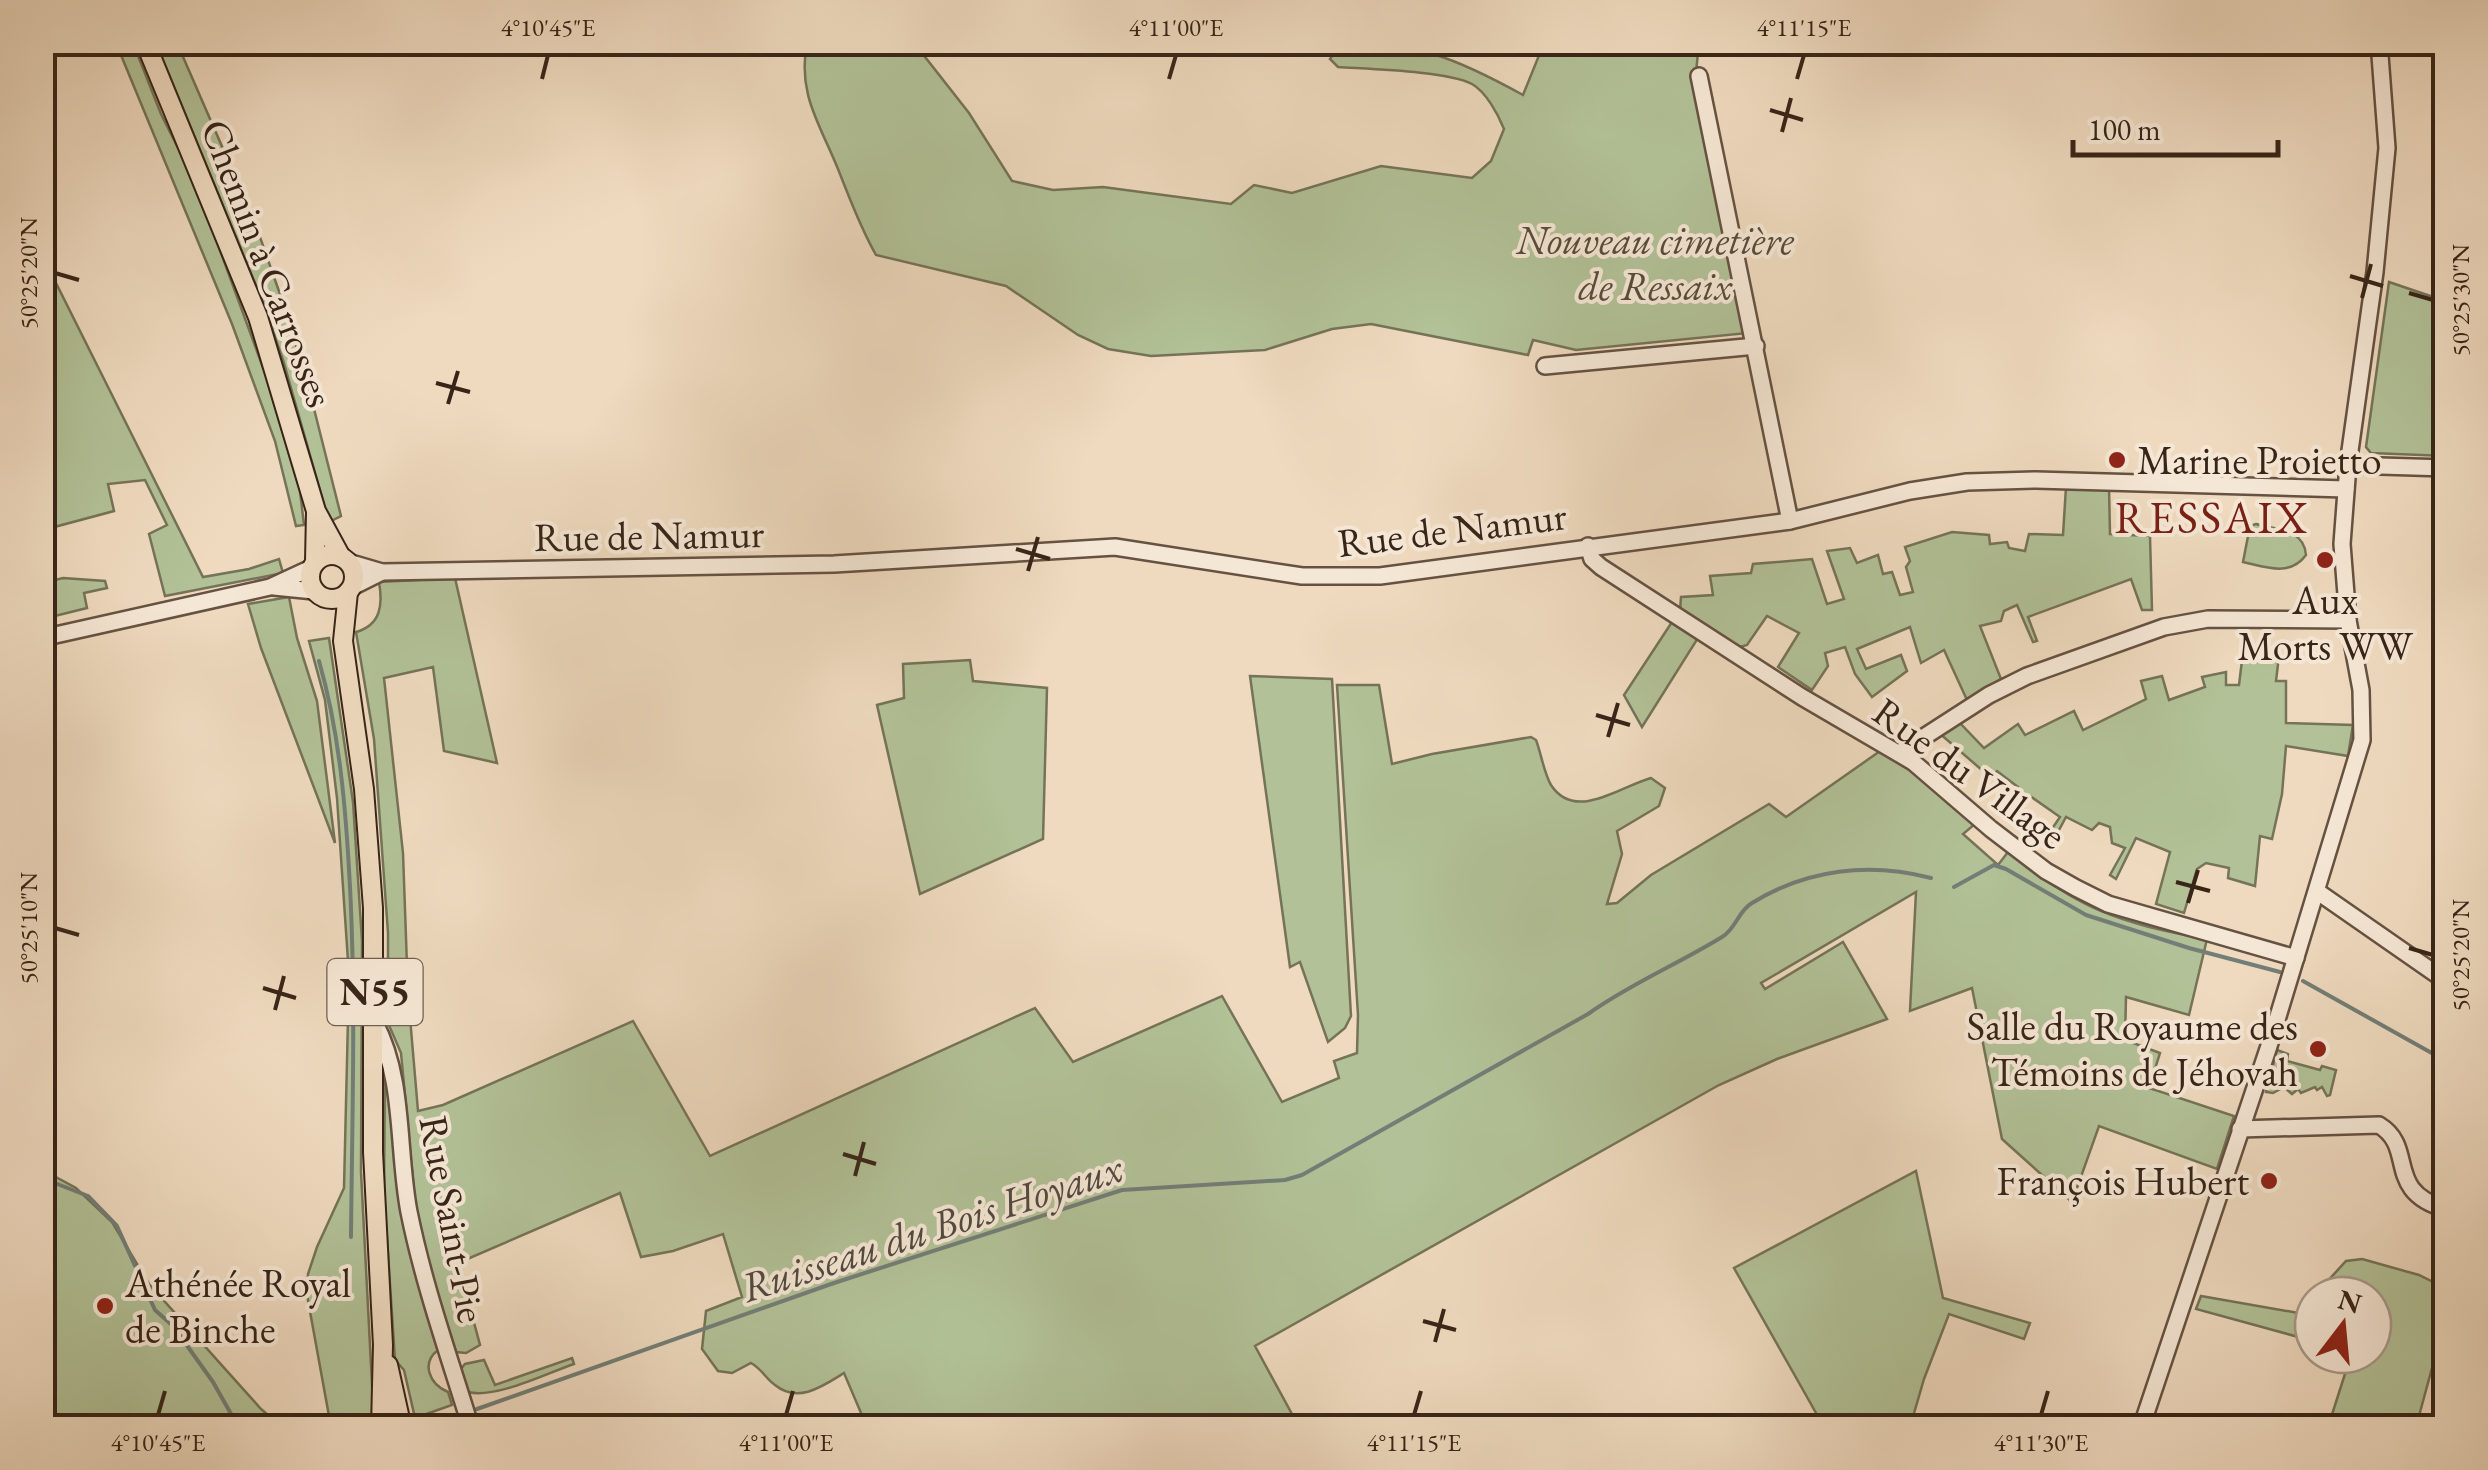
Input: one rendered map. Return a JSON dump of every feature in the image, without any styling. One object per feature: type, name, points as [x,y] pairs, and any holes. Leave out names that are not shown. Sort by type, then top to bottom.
[{"type":"main road","name":"Chemin à Carrosses","points":[[145,42],[258,318],[316,511],[344,559]]},
{"type":"main road","name":"Chemin à Carrosses","points":[[313,565],[316,511]]},
{"type":"main road","points":[[313,565],[328,555],[344,559]]},
{"type":"main road","name":"N55","points":[[344,559],[354,574],[343,641],[369,843],[382,1428]]},
{"type":"main road","name":"N55","points":[[313,565],[309,578],[343,641]]},
{"type":"main road","points":[[318,594],[336,599],[350,590]]},
{"type":"main road","name":"N55","points":[[383,1345],[402,1428]]},
{"type":"street","points":[[2141,1428],[2318,892],[2362,740],[2361,690],[2348,620],[2342,544],[2387,148],[2379,42]]},
{"type":"street","points":[[1699,76],[1790,521]]},
{"type":"street","points":[[1545,366],[1756,346]]},
{"type":"street","points":[[2348,465],[2446,468]]},
{"type":"street","name":"Rue de Namur","points":[[344,559],[382,572],[834,564],[1114,547],[1255,571],[1352,577],[1406,574],[1790,521],[1910,491],[1967,482],[2036,480],[2346,489]]},
{"type":"street","name":"Rue du Village","points":[[1588,546],[1592,559],[1612,574],[1802,697],[1894,750],[1990,829],[2076,888],[2108,904],[2296,958]]},
{"type":"street","points":[[42,638],[270,587],[313,565]]},
{"type":"street","name":"Rue de Namur","points":[[350,590],[382,572]]},
{"type":"street","points":[[270,587],[318,594]]},
{"type":"street","points":[[1894,750],[2027,676],[2164,627],[2208,619],[2348,620]]},
{"type":"street","points":[[2318,892],[2446,981]]},
{"type":"street","name":"Rue Saint-Pie","points":[[376,1023],[392,1067],[404,1181],[415,1237],[471,1428]]},
{"type":"street","points":[[2240,1129],[2379,1126],[2394,1138],[2405,1179],[2414,1193],[2428,1204],[2446,1209]]},
{"type":"green space","points":[[116,43],[133,43],[161,114],[195,182],[266,376],[300,491],[304,525],[296,526],[275,441],[232,324]]},
{"type":"green space","points":[[156,43],[177,43],[254,220],[307,381],[341,516],[329,522],[262,300]]},
{"type":"green space","name":"Nouveau cimetière de Ressaix","points":[[807,43],[923,43],[922,53],[969,113],[1012,181],[1053,190],[1103,187],[1231,204],[1254,185],[1292,193],[1381,166],[1472,178],[1491,161],[1504,129],[1491,104],[1472,84],[1407,71],[1338,67],[1330,59],[1340,43],[1414,49],[1456,62],[1523,95],[1544,43],[1699,43],[1695,82],[1748,333],[1576,350],[1533,340],[1528,355],[1371,324],[1332,329],[1265,350],[1151,356],[1108,349],[1078,335],[1006,286],[876,255],[812,108],[805,78]]},
{"type":"green space","points":[[42,255],[203,577],[279,559],[283,573],[165,596],[149,534],[167,525],[145,480],[108,484],[114,511],[43,530]]},
{"type":"green space","points":[[2389,282],[2445,301],[2445,456],[2371,453],[2366,447]]},
{"type":"green space","points":[[2066,487],[2109,487],[2110,534],[2150,536],[2152,610],[2142,610],[2131,579],[2028,617],[2037,641],[2033,642],[2017,605],[2004,611],[2001,621],[1980,626],[2001,679],[1967,700],[1944,650],[1921,663],[1910,627],[1857,649],[1866,669],[1901,655],[1907,671],[1872,697],[1855,674],[1845,647],[1825,653],[1828,666],[1812,690],[1778,667],[1799,633],[1767,616],[1747,645],[1740,647],[1680,611],[1681,597],[1713,595],[1710,576],[1751,573],[1753,564],[1812,559],[1827,604],[1844,599],[1827,551],[1850,548],[1857,563],[1878,555],[1883,574],[1892,572],[1900,595],[1913,592],[1905,547],[1952,532],[1989,535],[1990,544],[2007,542],[2009,548],[2025,551],[2029,534],[2063,535]]},
{"type":"green space","points":[[2256,524],[2295,535],[2306,555],[2285,568],[2243,562],[2250,526]]},
{"type":"green space","points":[[63,578],[105,581],[107,588],[84,593],[87,608],[43,619],[43,583]]},
{"type":"green space","points":[[455,578],[497,763],[444,751],[433,667],[384,678],[403,853],[408,994],[418,1111],[443,1105],[633,1021],[710,1156],[1035,1008],[1073,1062],[1222,996],[1282,1102],[1339,1078],[1334,1061],[1357,1053],[1358,1015],[1337,685],[1379,685],[1392,764],[1531,737],[1536,740],[1551,785],[1572,801],[1598,799],[1651,778],[1665,788],[1659,806],[1617,831],[1622,854],[1607,904],[1617,903],[1651,875],[1769,804],[1786,817],[1883,749],[1896,755],[1975,824],[1963,834],[1998,865],[2008,852],[2057,887],[2101,911],[2148,927],[2207,939],[2189,1015],[2126,997],[2125,1040],[2160,1053],[2149,1088],[2234,1116],[2217,1169],[2099,1126],[2072,1202],[2002,1139],[1972,988],[1910,1011],[1916,892],[1761,983],[1765,989],[1843,942],[1887,1019],[1719,1085],[1255,1346],[1299,1427],[867,1427],[844,1373],[810,1391],[793,1393],[775,1385],[751,1363],[732,1373],[718,1371],[702,1349],[706,1311],[742,1297],[723,1234],[641,1257],[620,1193],[458,1263],[480,1345],[466,1353],[456,1352],[432,1277],[415,1201],[401,1053],[388,1023],[388,933],[374,739],[356,632],[371,624],[378,613],[379,582]]},
{"type":"green space","points":[[289,597],[317,701],[335,843],[248,604]]},
{"type":"green space","points":[[1672,622],[1698,638],[1642,727],[1624,695]]},
{"type":"green space","points":[[329,638],[353,802],[362,941],[361,1172],[374,1423],[365,1427],[331,1427],[307,1295],[308,1274],[317,1247],[344,1188],[349,976],[337,798],[325,700],[309,641]]},
{"type":"green space","points":[[2243,652],[2279,656],[2276,681],[2286,681],[2286,723],[2353,725],[2348,756],[2286,746],[2282,794],[2272,839],[2260,836],[2255,886],[2228,878],[2229,868],[2206,863],[2197,869],[2184,913],[2156,904],[2170,852],[2136,838],[2116,879],[2110,875],[2125,848],[2112,843],[2110,827],[2099,823],[2092,830],[2066,817],[2051,845],[2045,839],[2060,817],[2030,796],[2022,803],[2018,801],[2020,798],[2014,793],[2018,787],[1997,771],[1990,777],[1939,733],[1958,721],[1984,748],[2018,724],[2025,735],[2074,711],[2083,730],[2146,699],[2141,681],[2162,676],[2169,700],[2205,687],[2202,677],[2226,672],[2226,685],[2239,685]]},
{"type":"green space","points":[[970,660],[973,681],[1047,688],[1043,839],[920,894],[877,705],[904,698],[903,664]]},
{"type":"green space","points":[[1250,676],[1332,679],[1351,1016],[1345,1028],[1328,1042],[1300,962],[1290,967]]},
{"type":"green space","points":[[2277,1050],[2288,1054],[2287,1061],[2336,1070],[2330,1095],[2322,1087],[2301,1093],[2298,1089],[2292,1094],[2284,1087],[2266,1092]]},
{"type":"green space","points":[[385,1062],[404,1220],[438,1350],[430,1361],[430,1373],[436,1384],[448,1392],[452,1405],[415,1418],[404,1370],[395,1360],[384,1193]]},
{"type":"green space","name":"Athénée Royal de Binche","points":[[43,1170],[76,1188],[112,1222],[149,1284],[261,1409],[282,1427],[62,1427],[43,1412]]},
{"type":"green space","points":[[1916,1171],[1943,1298],[2030,1323],[2024,1339],[1949,1314],[1910,1427],[1824,1427],[1734,1268]]},
{"type":"green space","points":[[2362,1259],[2419,1275],[2441,1286],[2442,1331],[2416,1427],[2328,1427],[2345,1375],[2393,1375],[2393,1275],[2333,1275],[2346,1261]]},
{"type":"green space","points":[[2201,1296],[2293,1312],[2293,1336],[2196,1309]]},
{"type":"green space","points":[[572,1358],[574,1364],[493,1392],[468,1392],[460,1370],[465,1364],[484,1360],[495,1385]]},
{"type":"waterway","points":[[319,661],[341,773],[350,887],[351,1237]]},
{"type":"waterway","points":[[1954,887],[1994,865],[2086,915],[2280,972]]},
{"type":"waterway","name":"Ruisseau du Bois Hoyaux","points":[[477,1409],[834,1283],[1122,1190],[1285,1180],[1302,1175],[1722,937],[1747,906],[1794,882],[1862,870],[1931,878]]},
{"type":"waterway","name":"Ruisseau du Bois Hoyaux","points":[[2303,981],[2446,1061]]},
{"type":"waterway","points":[[42,1178],[88,1196],[117,1226],[155,1310],[173,1326],[213,1382],[239,1428]]},
{"type":"waterway","name":"Ruisseau du Bois Hoyaux","points":[[2442,1428],[2446,1405]]},
{"type":"waterway","name":"Ruisseau du Bois Hoyaux","points":[[423,1428],[458,1416]]},
{"type":"place","name":"Marine Proietto","points":[[2117,460]]},
{"type":"place","name":"Aux Morts WW","points":[[2325,560]]},
{"type":"place","name":"Salle du Royaume des Témoins de Jéhovah","points":[[2318,1049]]},
{"type":"place","name":"François Hubert","points":[[2269,1181]]},
{"type":"place","name":"Athénée Royal de Binche","points":[[105,1306]]},
{"type":"district","name":"RESSAIX","points":[[2212,517]]}]
